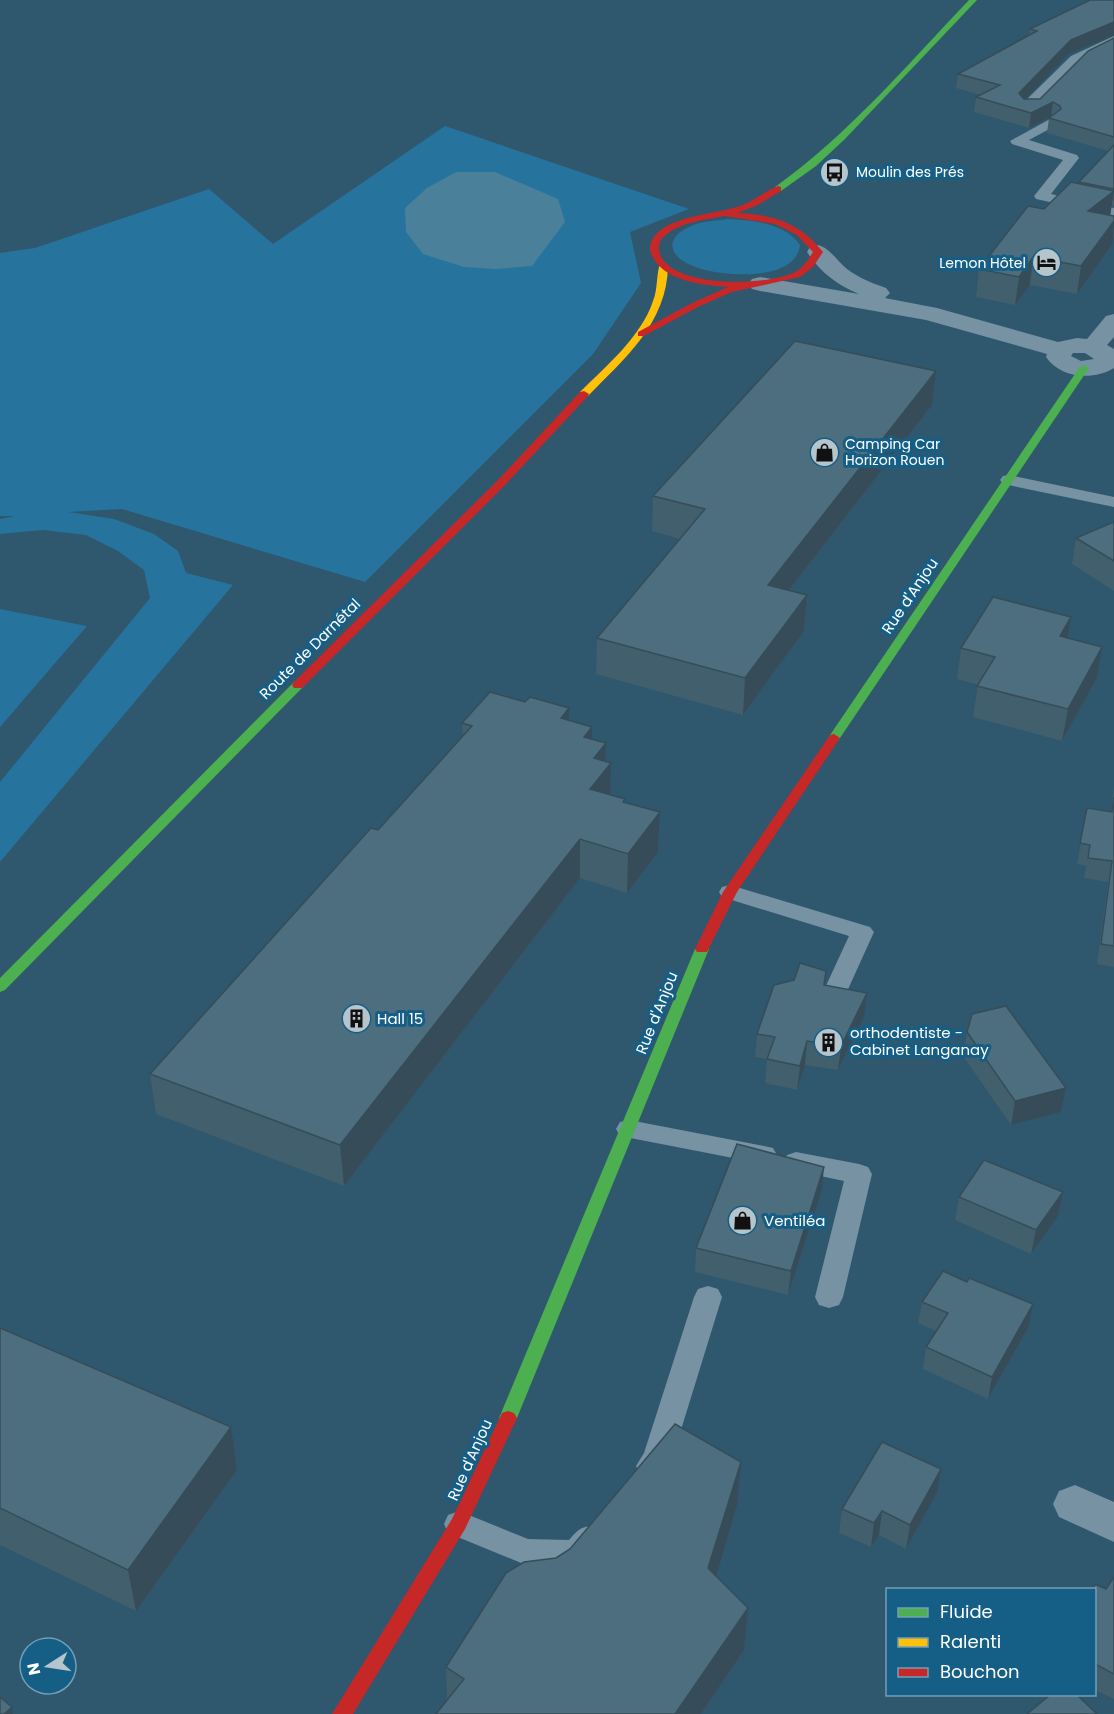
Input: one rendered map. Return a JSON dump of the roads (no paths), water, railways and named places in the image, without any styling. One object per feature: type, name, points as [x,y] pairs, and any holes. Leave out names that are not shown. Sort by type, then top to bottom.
[{"type":"main road","points":[[755,285],[702,282],[680,275],[663,266],[654,254],[654,242],[662,232],[675,225],[736,210],[776,191],[836,144],[973,0]]},
{"type":"main road","points":[[813,183],[836,144]]},
{"type":"main road","points":[[641,334],[706,298],[799,274],[813,264],[818,252],[801,224],[739,215],[712,216]]},
{"type":"main road","points":[[641,334],[665,283],[663,266]]},
{"type":"main road","name":"Route de Darnétal","points":[[0,987],[331,651],[502,482],[641,334]]},
{"type":"main road","name":"Rue d'Anjou","points":[[342,1714],[459,1524],[494,1450],[629,1130],[708,934],[730,892],[1009,480],[1099,362]]},
{"type":"street","points":[[1029,108],[1078,60],[1114,42]]},
{"type":"street","points":[[818,252],[825,262],[862,287],[922,307],[929,313]]},
{"type":"street","points":[[755,285],[929,313],[1060,350],[1058,357],[1061,361],[1099,362],[1114,321]]},
{"type":"street","points":[[1075,1504],[1114,1523]]},
{"type":"lane","points":[[1050,123],[1017,141],[1072,158],[1041,196],[1114,212]]},
{"type":"lane","points":[[1009,480],[1114,502]]},
{"type":"lane","points":[[730,892],[862,932],[836,990]]},
{"type":"lane","points":[[629,1130],[859,1174],[829,1296]]},
{"type":"lane","points":[[635,1485],[657,1459],[708,1297]]},
{"type":"lane","points":[[459,1524],[525,1552],[576,1553],[606,1519]]},
{"type":"place","name":"Moulin des Prés","points":[[835,172]]},
{"type":"place","name":"Lemon Hôtel","points":[[1047,263]]},
{"type":"place","name":"Camping Car Horizon Rouen","points":[[824,452]]},
{"type":"place","name":"Hall 15","points":[[356,1019]]},
{"type":"place","name":"orthodentiste - Cabinet Langanay","points":[[829,1042]]},
{"type":"place","name":"Ventiléa","points":[[743,1221]]}]
